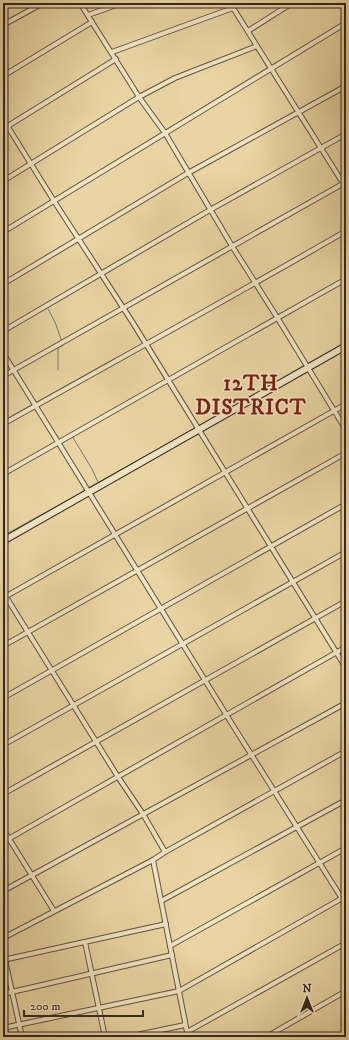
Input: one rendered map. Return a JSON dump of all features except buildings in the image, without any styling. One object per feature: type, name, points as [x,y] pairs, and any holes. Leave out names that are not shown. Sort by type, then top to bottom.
[{"type":"street","points":[[3,25],[44,3]]},
{"type":"street","points":[[80,3],[140,97],[165,133],[210,210],[346,430]]},
{"type":"street","points":[[88,15],[122,3]]},
{"type":"street","points":[[3,376],[232,246],[345,185],[230,3]]},
{"type":"street","points":[[248,31],[292,3]]},
{"type":"street","points":[[112,52],[233,8]]},
{"type":"street","points":[[3,76],[92,22]]},
{"type":"street","points":[[3,232],[346,23]]},
{"type":"street","points":[[3,181],[140,97],[175,78],[257,46]]},
{"type":"street","points":[[5,127],[116,59]]},
{"type":"street","points":[[3,284],[188,173],[346,86]]},
{"type":"street","points":[[3,119],[5,127],[31,164],[123,308],[346,668]]},
{"type":"street","points":[[3,331],[100,273],[346,134]]},
{"type":"street","points":[[3,424],[346,231]]},
{"type":"street","points":[[3,474],[346,279]]},
{"type":"street","points":[[3,541],[346,346]]},
{"type":"street","points":[[3,353],[226,716],[319,863],[344,897],[346,905]]},
{"type":"street","points":[[165,852],[143,814],[118,777],[4,595],[346,404]]},
{"type":"street","points":[[3,646],[346,453]]},
{"type":"street","points":[[3,698],[346,504]]},
{"type":"street","points":[[3,745],[346,552]]},
{"type":"street","points":[[3,794],[346,601]]},
{"type":"street","points":[[3,842],[346,647]]},
{"type":"street","points":[[3,891],[346,703]]},
{"type":"street","points":[[3,938],[153,860],[346,751]]},
{"type":"street","points":[[161,901],[346,800]]},
{"type":"street","points":[[3,829],[54,911]]},
{"type":"street","points":[[170,946],[346,848]]},
{"type":"street","points":[[153,860],[187,1035],[346,943]]},
{"type":"street","points":[[3,1028],[179,991],[344,897]]},
{"type":"street","points":[[4,960],[166,924]]},
{"type":"street","points":[[85,942],[105,1037]]},
{"type":"street","points":[[3,951],[22,1037]]},
{"type":"street","points":[[3,994],[172,955]]},
{"type":"street","points":[[266,1037],[346,991]]},
{"type":"street","points":[[127,1037],[185,1025]]},
{"type":"waterway","points":[[48,309],[55,322],[62,342]]},
{"type":"waterway","points":[[309,363],[346,342]]},
{"type":"waterway","points":[[58,370],[58,348],[63,345]]},
{"type":"waterway","points":[[199,426],[303,366]]},
{"type":"waterway","points":[[90,487],[194,429]]},
{"type":"waterway","points":[[72,436],[98,482]]},
{"type":"waterway","points":[[3,536],[84,491]]},
{"type":"district","name":"12TH DISTRICT","points":[[251,396]]}]
